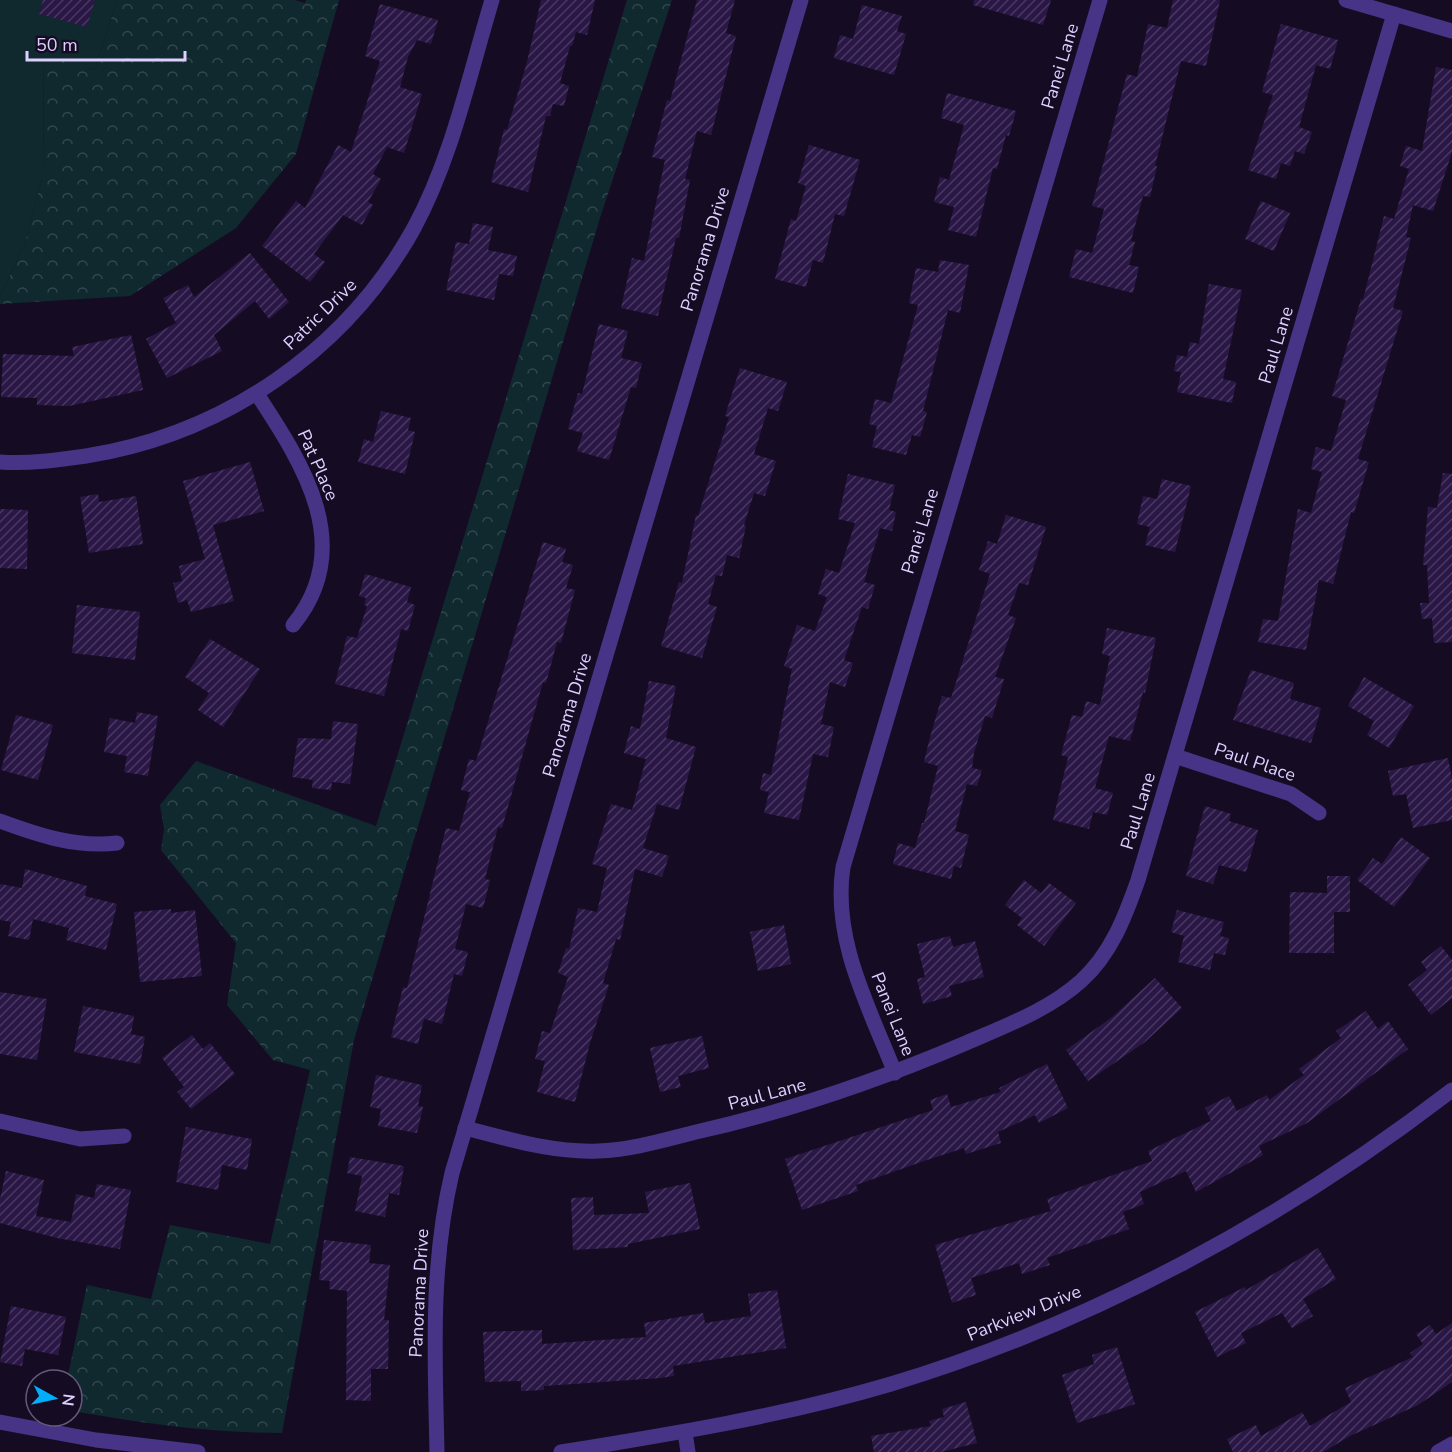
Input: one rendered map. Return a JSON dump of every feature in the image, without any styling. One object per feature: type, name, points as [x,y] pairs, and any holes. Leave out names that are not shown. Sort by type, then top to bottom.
[{"type":"street","name":"Patric Drive","points":[[0,462],[71,458],[141,444],[206,421],[257,394],[302,361],[338,329],[381,280],[424,208],[441,165],[492,0]]},
{"type":"street","name":"Panorama Drive","points":[[437,1452],[434,1328],[436,1271],[444,1207],[465,1128],[801,0]]},
{"type":"street","name":"Panei Lane","points":[[896,1073],[846,942],[839,904],[843,867],[1100,0]]},
{"type":"street","points":[[1346,0],[1452,31]]},
{"type":"street","name":"Paul Lane","points":[[465,1128],[560,1150],[615,1149],[769,1115],[896,1073],[1045,1006],[1069,991],[1094,969],[1115,938],[1131,900],[1394,14]]},
{"type":"street","name":"Pat Place","points":[[257,394],[298,460],[316,502],[321,524],[322,550],[318,580],[309,604],[293,625]]},
{"type":"street","name":"Paul Place","points":[[1175,756],[1291,794],[1319,813]]},
{"type":"street","points":[[0,821],[67,842],[90,845],[117,843]]},
{"type":"street","name":"Parkview Drive","points":[[561,1452],[685,1432],[790,1411],[892,1383],[992,1348],[1088,1310],[1206,1250],[1326,1179],[1452,1090]]},
{"type":"street","points":[[0,1121],[80,1140],[124,1136]]},
{"type":"street","points":[[0,1422],[96,1440],[198,1452]]},
{"type":"street","points":[[685,1432],[688,1452]]},
{"type":"street","points":[[1438,1452],[1452,1444]]},
{"type":"green space","points":[[0,0],[117,0],[95,70],[44,55],[43,175],[25,243],[0,297]]},
{"type":"green space","points":[[117,0],[295,0],[305,3],[306,0],[339,0],[296,154],[236,228],[130,296],[0,304],[0,297],[25,243],[43,175],[44,54],[95,70]]},
{"type":"green space","points":[[627,0],[672,0],[600,218],[354,1040],[282,1433],[176,1427],[84,1413],[84,1368],[70,1368],[87,1285],[151,1299],[170,1225],[270,1244],[310,1070],[273,1060],[227,1005],[236,943],[161,850],[164,829],[160,805],[196,761],[376,826]]},
{"type":"building","points":[[43,0],[95,0],[87,27],[39,14]]},
{"type":"building","points":[[541,0],[595,0],[587,35],[576,32],[572,46],[570,46],[560,83],[569,86],[564,106],[553,104],[550,116],[546,116],[528,192],[491,182],[504,129],[507,130],[527,62]]},
{"type":"building","points":[[697,0],[735,0],[726,33],[736,36],[711,135],[697,131],[685,179],[690,180],[679,238],[676,238],[658,316],[621,308],[632,258],[644,261],[665,160],[652,157],[667,100],[670,101]]},
{"type":"building","points":[[974,0],[1051,0],[1043,25],[973,5]]},
{"type":"building","points":[[1173,0],[1220,0],[1206,66],[1181,61],[1155,166],[1157,166],[1150,197],[1143,196],[1131,241],[1135,242],[1129,265],[1139,267],[1133,293],[1069,277],[1076,249],[1092,253],[1104,209],[1092,206],[1127,74],[1137,77],[1148,24],[1167,28]]},
{"type":"building","points":[[380,4],[438,20],[431,44],[417,40],[408,57],[400,87],[422,94],[404,153],[387,147],[373,174],[381,179],[368,202],[373,205],[362,225],[343,215],[314,254],[325,262],[310,282],[262,246],[296,201],[305,208],[338,145],[351,152],[380,61],[365,56]]},
{"type":"building","points":[[862,5],[902,16],[897,31],[906,34],[894,75],[834,58],[840,35],[853,39]]},
{"type":"building","points":[[1281,24],[1338,40],[1330,69],[1316,65],[1299,127],[1312,132],[1304,154],[1295,151],[1290,166],[1281,163],[1276,179],[1248,170],[1273,95],[1262,92]]},
{"type":"building","points":[[1436,67],[1452,70],[1452,152],[1433,211],[1413,205],[1406,237],[1411,238],[1393,308],[1403,311],[1358,459],[1369,462],[1354,513],[1351,512],[1333,584],[1319,580],[1306,650],[1258,642],[1263,619],[1278,621],[1298,509],[1311,513],[1322,472],[1311,469],[1316,447],[1331,451],[1346,400],[1332,396],[1361,299],[1363,300],[1384,216],[1394,219],[1409,169],[1400,166],[1406,146],[1422,151]]},
{"type":"building","points":[[947,93],[1016,111],[1009,136],[1006,135],[997,169],[993,168],[976,237],[948,230],[954,207],[934,202],[940,177],[949,180],[964,125],[941,118]]},
{"type":"building","points":[[809,145],[860,160],[844,216],[835,214],[823,263],[813,260],[806,287],[775,279],[791,219],[796,221],[806,186],[798,183]]},
{"type":"building","points":[[1261,201],[1290,213],[1274,251],[1245,239]]},
{"type":"building","points":[[473,223],[493,227],[488,250],[517,256],[513,276],[499,274],[494,300],[446,290],[456,242],[469,244]]},
{"type":"building","points":[[250,253],[289,302],[269,319],[255,301],[214,335],[222,351],[167,378],[146,339],[176,323],[163,298],[188,285],[194,297]]},
{"type":"building","points":[[940,260],[969,265],[960,313],[948,310],[923,411],[927,412],[920,437],[912,435],[906,455],[872,447],[877,426],[869,424],[875,399],[891,403],[918,305],[909,303],[916,268],[938,272]]},
{"type":"building","points":[[1209,284],[1242,290],[1223,379],[1236,382],[1232,403],[1177,392],[1181,372],[1174,371],[1177,355],[1187,357],[1190,342],[1199,344]]},
{"type":"building","points":[[599,324],[628,331],[621,358],[642,363],[636,388],[631,387],[609,460],[577,451],[583,433],[568,429],[578,393],[582,394]]},
{"type":"building","points":[[131,335],[143,390],[69,406],[37,405],[37,398],[1,397],[3,354],[74,356],[72,347]]},
{"type":"building","points":[[740,368],[787,382],[778,411],[768,408],[754,454],[776,461],[765,496],[754,493],[744,525],[746,526],[739,558],[727,555],[722,576],[716,575],[708,604],[717,607],[702,658],[661,646],[679,582],[682,583],[696,515],[698,516],[729,417],[725,416]]},
{"type":"building","points":[[381,411],[411,418],[408,430],[415,432],[405,474],[358,462],[364,439],[373,442]]},
{"type":"building","points":[[250,462],[264,511],[213,525],[234,601],[191,612],[187,600],[178,603],[173,583],[182,581],[179,566],[205,559],[183,481]]},
{"type":"building","points":[[1443,473],[1452,474],[1452,642],[1434,643],[1432,618],[1422,619],[1420,603],[1429,603],[1427,565],[1423,565],[1428,507],[1437,508]]},
{"type":"building","points":[[848,474],[895,485],[889,510],[896,512],[892,531],[880,528],[864,582],[875,585],[868,609],[862,607],[844,660],[853,663],[845,687],[830,682],[821,724],[834,727],[828,757],[813,754],[799,820],[764,813],[769,792],[760,790],[763,773],[771,775],[792,669],[784,666],[797,625],[815,631],[827,597],[818,594],[826,569],[839,573],[855,523],[838,519]]},
{"type":"building","points":[[1162,479],[1191,486],[1175,552],[1145,545],[1150,527],[1137,524],[1143,496],[1157,499]]},
{"type":"building","points":[[98,494],[99,502],[136,496],[143,544],[89,553],[80,497]]},
{"type":"building","points":[[0,509],[28,510],[27,569],[0,568]]},
{"type":"building","points":[[1006,515],[1046,527],[1028,585],[1019,583],[1008,615],[1016,618],[995,677],[1004,679],[992,718],[985,716],[974,753],[972,768],[982,770],[977,786],[967,784],[955,831],[969,835],[961,868],[954,866],[951,879],[893,864],[898,843],[915,848],[922,823],[924,823],[938,766],[924,762],[929,741],[942,696],[951,698],[990,574],[979,570],[988,541],[997,544]]},
{"type":"building","points":[[543,542],[566,549],[562,562],[573,565],[566,588],[575,590],[561,643],[557,642],[546,683],[543,682],[502,828],[498,827],[485,879],[490,880],[483,908],[466,904],[455,949],[468,952],[462,976],[454,974],[442,1024],[424,1019],[418,1044],[391,1037],[403,987],[407,988],[446,828],[459,831],[470,792],[461,790],[469,759],[476,761]]},
{"type":"building","points":[[365,574],[411,587],[407,602],[415,605],[408,631],[401,629],[384,696],[335,684],[347,636],[357,638],[367,606],[364,605],[366,598],[359,596]]},
{"type":"building","points":[[77,605],[140,612],[135,660],[72,653]]},
{"type":"building","points":[[1107,628],[1156,638],[1145,693],[1143,692],[1130,741],[1109,736],[1095,788],[1113,793],[1107,815],[1093,812],[1089,829],[1053,820],[1068,757],[1061,755],[1072,715],[1082,717],[1086,701],[1100,705],[1110,656],[1102,654]]},
{"type":"building","points":[[210,639],[260,669],[223,727],[198,710],[209,693],[185,677]]},
{"type":"building","points":[[1251,670],[1294,683],[1290,699],[1321,708],[1311,743],[1233,720]]},
{"type":"building","points":[[1364,677],[1414,706],[1389,748],[1367,735],[1374,721],[1348,706]]},
{"type":"building","points":[[649,681],[676,686],[666,738],[696,747],[679,810],[657,804],[643,848],[669,856],[662,877],[635,869],[620,940],[616,939],[603,983],[609,985],[590,1043],[575,1102],[537,1092],[545,1061],[535,1059],[542,1031],[550,1033],[568,977],[558,973],[566,948],[569,949],[578,908],[597,912],[607,868],[592,864],[611,804],[632,810],[646,759],[624,753],[631,726],[640,729]]},
{"type":"building","points":[[137,712],[158,716],[148,776],[124,772],[127,756],[104,752],[110,718],[135,723]]},
{"type":"building","points":[[16,715],[53,725],[38,780],[1,770]]},
{"type":"building","points":[[333,721],[358,724],[350,784],[332,782],[331,790],[312,788],[313,780],[292,777],[298,738],[331,739]]},
{"type":"building","points":[[1448,758],[1452,779],[1452,820],[1413,828],[1406,794],[1393,796],[1388,771]]},
{"type":"building","points":[[1205,806],[1231,814],[1229,821],[1258,830],[1246,872],[1219,865],[1213,884],[1186,876]]},
{"type":"building","points":[[1401,837],[1430,858],[1394,907],[1357,880],[1373,858],[1382,864]]},
{"type":"building","points":[[25,869],[87,886],[85,896],[117,904],[106,950],[66,940],[69,928],[33,919],[29,940],[8,936],[11,922],[0,920],[0,884],[22,888]]},
{"type":"building","points":[[1327,876],[1350,876],[1350,912],[1334,912],[1334,953],[1289,953],[1290,892],[1327,893]]},
{"type":"building","points":[[1024,880],[1041,893],[1049,883],[1076,903],[1044,946],[1017,925],[1022,918],[1005,905]]},
{"type":"building","points":[[171,909],[171,913],[195,910],[202,976],[140,982],[134,912]]},
{"type":"building","points":[[1177,910],[1224,922],[1220,936],[1229,938],[1225,955],[1214,953],[1210,970],[1178,962],[1184,936],[1171,932]]},
{"type":"building","points":[[784,925],[791,964],[758,971],[750,932]]},
{"type":"building","points":[[950,936],[953,947],[975,941],[984,977],[949,986],[952,996],[923,1004],[917,979],[925,977],[917,944]]},
{"type":"building","points":[[1441,946],[1452,960],[1452,998],[1431,1015],[1408,985],[1427,970],[1421,962]]},
{"type":"building","points":[[1155,978],[1182,1008],[1145,1042],[1088,1081],[1066,1050],[1111,1018]]},
{"type":"building","points":[[0,992],[47,999],[37,1060],[0,1054]]},
{"type":"building","points":[[83,1006],[134,1016],[131,1034],[145,1037],[140,1064],[74,1052]]},
{"type":"building","points":[[1366,1011],[1378,1029],[1388,1021],[1408,1049],[1307,1123],[1259,1146],[1263,1155],[1196,1192],[1186,1171],[1140,1192],[1144,1204],[1123,1212],[1129,1229],[1047,1258],[1050,1265],[1022,1274],[1019,1263],[971,1278],[976,1295],[952,1303],[935,1245],[1051,1211],[1047,1199],[1152,1161],[1148,1151],[1211,1121],[1205,1108],[1229,1096],[1237,1111],[1267,1095],[1269,1100],[1304,1075],[1299,1069],[1341,1038],[1336,1031]]},
{"type":"building","points":[[192,1035],[203,1049],[210,1043],[235,1074],[191,1109],[177,1092],[184,1087],[162,1058]]},
{"type":"building","points":[[702,1036],[709,1068],[678,1076],[681,1087],[660,1092],[650,1048]]},
{"type":"building","points":[[1047,1064],[1068,1108],[1039,1123],[1035,1115],[998,1132],[1001,1143],[966,1154],[964,1148],[924,1161],[856,1185],[858,1191],[802,1210],[785,1159],[933,1110],[930,1100],[947,1094],[951,1107],[1001,1092],[999,1088]]},
{"type":"building","points":[[376,1075],[422,1085],[418,1106],[423,1107],[417,1133],[378,1126],[381,1109],[370,1107]]},
{"type":"building","points":[[186,1127],[252,1139],[247,1170],[222,1165],[218,1190],[176,1182]]},
{"type":"building","points":[[350,1157],[404,1166],[399,1195],[389,1193],[385,1217],[355,1211],[362,1176],[347,1173]]},
{"type":"building","points":[[6,1171],[44,1180],[36,1216],[71,1222],[76,1194],[94,1198],[97,1184],[131,1190],[120,1249],[57,1238],[0,1223],[0,1199]]},
{"type":"building","points":[[690,1183],[700,1229],[628,1244],[628,1247],[573,1250],[571,1198],[593,1197],[594,1215],[649,1213],[645,1192]]},
{"type":"building","points":[[324,1240],[371,1245],[369,1263],[390,1265],[384,1320],[389,1320],[388,1369],[371,1369],[371,1401],[346,1400],[347,1291],[329,1289],[330,1281],[319,1280]]},
{"type":"building","points":[[1318,1248],[1336,1279],[1303,1299],[1313,1316],[1292,1328],[1282,1313],[1241,1333],[1246,1343],[1217,1357],[1195,1312],[1245,1287],[1246,1290]]},
{"type":"building","points":[[777,1290],[786,1348],[673,1366],[674,1376],[660,1378],[544,1386],[544,1390],[521,1391],[521,1381],[485,1382],[483,1332],[542,1330],[542,1344],[646,1337],[644,1323],[703,1313],[705,1323],[751,1316],[748,1294]]},
{"type":"building","points":[[11,1306],[66,1317],[58,1355],[25,1349],[22,1366],[0,1362]]},
{"type":"building","points":[[1452,1323],[1452,1382],[1418,1405],[1350,1436],[1323,1452],[1233,1452],[1227,1439],[1256,1425],[1261,1436],[1302,1412],[1310,1426],[1351,1402],[1345,1388],[1413,1357],[1410,1353],[1423,1344],[1416,1334],[1430,1325],[1436,1334]]},
{"type":"building","points":[[1117,1347],[1135,1404],[1077,1423],[1062,1375],[1094,1364],[1092,1355]]},
{"type":"building","points":[[966,1402],[977,1443],[941,1452],[874,1452],[871,1436],[931,1426],[929,1421],[944,1417],[942,1409]]}]
